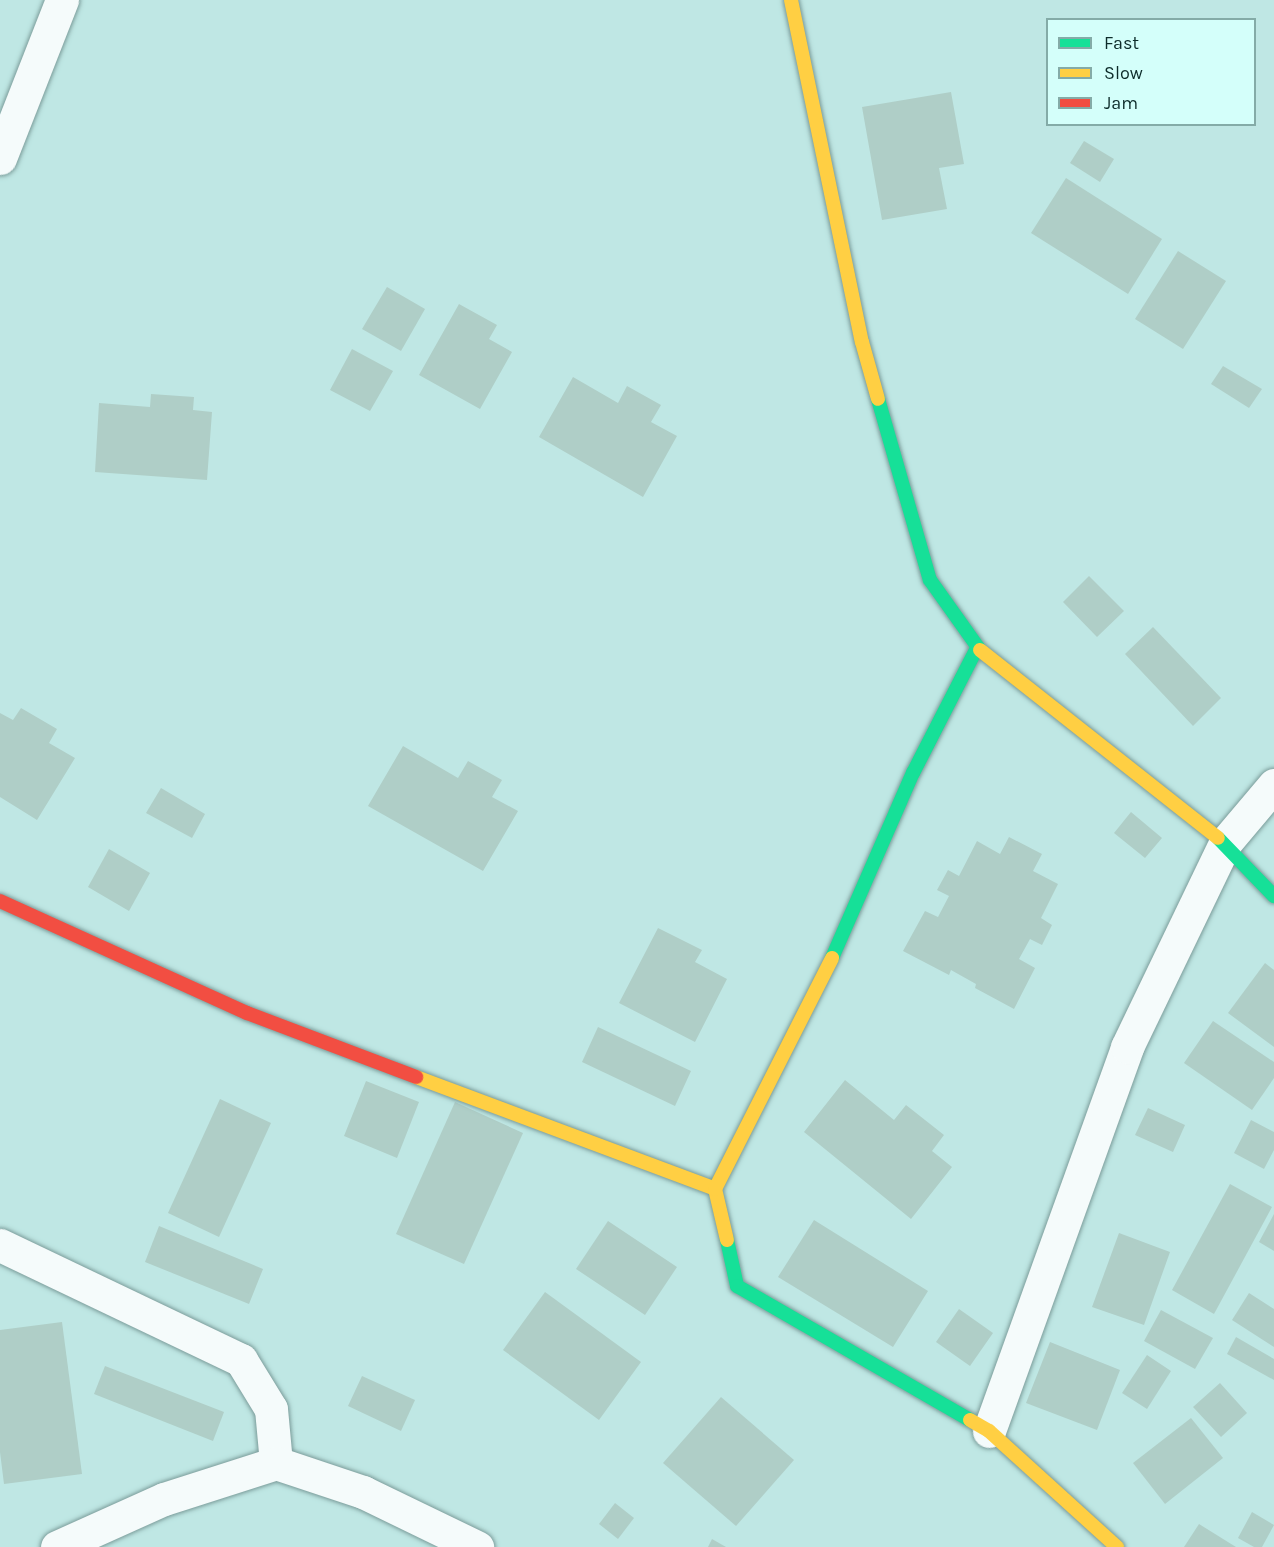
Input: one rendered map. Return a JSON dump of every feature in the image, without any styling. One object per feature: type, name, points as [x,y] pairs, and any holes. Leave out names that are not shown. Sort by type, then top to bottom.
[{"type":"street","points":[[0,158],[62,0]]},
{"type":"street","points":[[791,0],[865,354],[930,580],[977,648],[1225,843],[1274,896]]},
{"type":"street","points":[[977,648],[913,773],[853,917],[715,1189],[738,1286],[989,1431],[1117,1547]]},
{"type":"street","points":[[989,1431],[1127,1047],[1225,843],[1274,785]]},
{"type":"street","points":[[0,901],[247,1013],[715,1189]]},
{"type":"street","points":[[0,1245],[241,1360],[272,1409],[276,1463]]},
{"type":"street","points":[[57,1547],[164,1499],[276,1463],[363,1491],[477,1547]]},
{"type":"building","points":[[951,92],[964,164],[939,168],[947,209],[882,220],[862,107]]},
{"type":"building","points":[[1084,141],[1114,159],[1100,182],[1070,163]]},
{"type":"building","points":[[1066,178],[1162,239],[1128,294],[1031,233]]},
{"type":"building","points":[[1178,251],[1226,281],[1183,349],[1135,319]]},
{"type":"building","points":[[387,287],[425,309],[401,351],[362,329]]},
{"type":"building","points":[[459,304],[497,325],[489,339],[512,352],[480,409],[419,375]]},
{"type":"building","points":[[352,349],[393,371],[370,411],[330,390]]},
{"type":"building","points":[[1223,366],[1262,389],[1249,408],[1211,384]]},
{"type":"building","points":[[573,377],[618,403],[627,386],[661,405],[651,422],[677,436],[643,497],[539,437]]},
{"type":"building","points":[[151,394],[194,397],[193,410],[212,412],[207,480],[95,472],[99,403],[150,407]]},
{"type":"building","points":[[1089,576],[1124,611],[1097,637],[1063,602]]},
{"type":"building","points":[[1153,627],[1221,698],[1193,726],[1125,654]]},
{"type":"building","points":[[21,708],[57,729],[49,743],[75,758],[37,820],[0,797],[0,713],[13,720]]},
{"type":"building","points":[[403,746],[458,778],[468,761],[502,780],[492,797],[518,811],[483,871],[368,806]]},
{"type":"building","points":[[161,788],[205,814],[192,838],[146,813]]},
{"type":"building","points":[[1131,812],[1162,838],[1145,858],[1114,833]]},
{"type":"building","points":[[1009,837],[1042,854],[1033,871],[1058,884],[1041,918],[1052,925],[1042,945],[1030,939],[1019,959],[1035,968],[1014,1009],[975,988],[976,984],[951,970],[949,975],[903,951],[925,911],[938,917],[949,896],[937,890],[948,870],[959,876],[977,841],[1000,854]]},
{"type":"building","points":[[109,849],[150,873],[129,911],[88,887]]},
{"type":"building","points":[[658,928],[702,950],[695,962],[727,979],[695,1042],[619,1003]]},
{"type":"building","points":[[1265,963],[1274,970],[1274,1047],[1228,1013]]},
{"type":"building","points":[[1213,1021],[1274,1062],[1274,1078],[1252,1110],[1184,1063]]},
{"type":"building","points":[[598,1027],[691,1071],[675,1106],[582,1062]]},
{"type":"building","points":[[845,1080],[894,1120],[906,1105],[944,1135],[932,1151],[952,1167],[911,1219],[804,1132]]},
{"type":"building","points":[[366,1081],[419,1102],[397,1158],[344,1136]]},
{"type":"building","points":[[220,1099],[271,1123],[219,1237],[168,1213]]},
{"type":"building","points":[[455,1102],[523,1133],[464,1264],[396,1234]]},
{"type":"building","points":[[1148,1108],[1185,1125],[1173,1152],[1135,1135]]},
{"type":"building","points":[[1251,1120],[1274,1132],[1274,1150],[1264,1169],[1234,1153]]},
{"type":"building","points":[[1230,1184],[1272,1207],[1214,1314],[1172,1290]]},
{"type":"building","points":[[1274,1214],[1274,1251],[1259,1242]]},
{"type":"building","points":[[814,1220],[928,1291],[893,1347],[778,1277]]},
{"type":"building","points":[[608,1221],[677,1267],[645,1315],[576,1269]]},
{"type":"building","points":[[159,1226],[263,1269],[249,1304],[145,1262]]},
{"type":"building","points":[[1119,1233],[1170,1252],[1144,1325],[1092,1307]]},
{"type":"building","points":[[545,1292],[641,1362],[599,1420],[503,1350]]},
{"type":"building","points":[[1249,1293],[1274,1309],[1274,1347],[1232,1320]]},
{"type":"building","points":[[959,1309],[993,1333],[970,1366],[936,1342]]},
{"type":"building","points":[[1161,1310],[1213,1338],[1195,1369],[1144,1341]]},
{"type":"building","points":[[62,1322],[82,1474],[4,1484],[0,1452],[0,1330]]},
{"type":"building","points":[[1236,1337],[1274,1359],[1274,1380],[1227,1354]]},
{"type":"building","points":[[1050,1342],[1120,1370],[1097,1430],[1026,1403]]},
{"type":"building","points":[[1147,1355],[1171,1371],[1147,1409],[1122,1393]]},
{"type":"building","points":[[105,1366],[224,1412],[213,1441],[94,1394]]},
{"type":"building","points":[[362,1376],[415,1400],[401,1431],[348,1406]]},
{"type":"building","points":[[1220,1383],[1247,1413],[1221,1437],[1193,1407]]},
{"type":"building","points":[[721,1397],[794,1460],[736,1526],[663,1463]]},
{"type":"building","points":[[1191,1418],[1223,1458],[1165,1504],[1133,1463]]},
{"type":"building","points":[[615,1503],[634,1518],[618,1539],[599,1524]]},
{"type":"building","points":[[1252,1512],[1274,1525],[1262,1547],[1254,1547],[1238,1538]]},
{"type":"building","points":[[1199,1524],[1236,1547],[1184,1547]]},
{"type":"building","points":[[712,1539],[726,1547],[708,1547]]},
{"type":"traffic: fast","points":[[878,399],[930,580],[980,650]]},
{"type":"traffic: fast","points":[[832,958],[913,773],[977,648]]},
{"type":"traffic: fast","points":[[1218,838],[1274,896]]},
{"type":"traffic: fast","points":[[727,1240],[737,1286],[970,1420]]},
{"type":"traffic: slow","points":[[791,0],[862,342],[878,399]]},
{"type":"traffic: slow","points":[[980,650],[1218,838]]},
{"type":"traffic: slow","points":[[727,1240],[715,1189],[832,958]]},
{"type":"traffic: slow","points":[[416,1077],[715,1189]]},
{"type":"traffic: slow","points":[[970,1420],[989,1431],[1117,1547]]},
{"type":"traffic: jam","points":[[0,901],[247,1013],[416,1077]]}]
